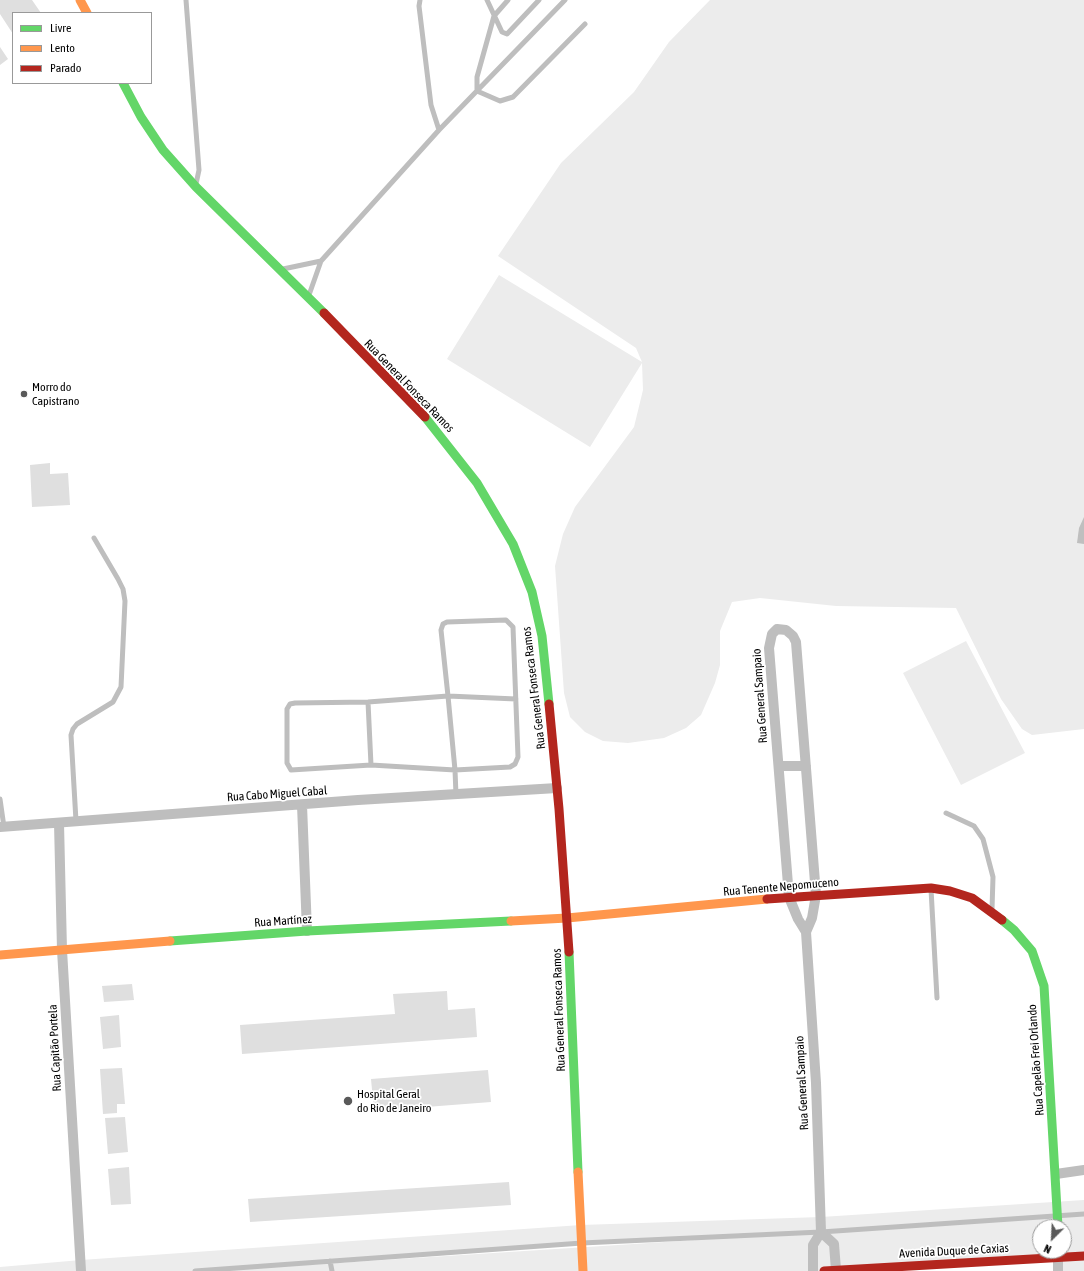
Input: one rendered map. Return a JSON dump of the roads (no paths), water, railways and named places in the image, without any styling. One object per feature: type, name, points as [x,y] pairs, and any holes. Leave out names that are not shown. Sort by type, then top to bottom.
[{"type":"street","points":[[80,0],[86,12]]},
{"type":"street","name":"Rua General Fonseca Ramos","points":[[124,84],[141,117],[163,150],[196,187],[281,270],[432,425],[477,483],[513,544],[532,592],[542,636],[557,788],[567,918],[583,1271]]},
{"type":"street","name":"Rua General Sampaio","points":[[806,932],[798,920],[789,897],[769,648],[772,634],[777,629],[786,630],[793,636],[796,642],[816,895],[812,918],[806,932],[816,1083],[821,1232],[813,1245],[813,1271]]},
{"type":"street","points":[[778,766],[806,766]]},
{"type":"street","name":"Rua Cabo Miguel Cabal","points":[[2,827],[358,800],[557,788]]},
{"type":"street","points":[[302,805],[307,931]]},
{"type":"street","name":"Rua Capitão Portela","points":[[59,823],[62,950],[81,1271]]},
{"type":"street","name":"Rua Tenente Nepomuceno","points":[[567,918],[789,897],[931,888],[950,891],[972,898],[992,911]]},
{"type":"street","name":"Rua Capelão Frei Orlando","points":[[992,911],[1014,930],[1032,951],[1044,986],[1058,1216]]},
{"type":"street","name":"Rua Martínez","points":[[0,955],[307,931],[567,918]]},
{"type":"street","points":[[1056,1174],[1084,1170]]},
{"type":"street","points":[[821,1232],[834,1244],[836,1270]]},
{"type":"street","name":"Avenida Duque de Caxias","points":[[1072,1255],[1084,1256]]},
{"type":"street","name":"Avenida Duque de Caxias","points":[[824,1271],[1032,1256]]},
{"type":"street","points":[[1058,1259],[1058,1271]]},
{"type":"lane","points":[[186,0],[199,170],[196,187]]},
{"type":"lane","points":[[420,0],[419,6],[431,105],[433,116],[439,130]]},
{"type":"lane","points":[[487,0],[502,32],[507,34],[539,0]]},
{"type":"lane","points":[[477,91],[477,77],[494,16],[508,0]]},
{"type":"lane","points":[[307,298],[321,261],[439,130],[565,0]]},
{"type":"lane","points":[[477,91],[500,101],[513,97],[585,24]]},
{"type":"lane","points":[[281,270],[321,261]]},
{"type":"lane","points":[[76,821],[71,735],[73,729],[77,724],[113,702],[121,687],[125,601],[118,579],[94,538]]},
{"type":"lane","points":[[456,795],[455,770],[448,696],[441,630],[443,624],[447,622],[506,620],[513,627],[516,699],[518,757],[515,764],[510,767],[455,770],[371,766],[291,770],[287,763],[287,709],[290,704],[368,702],[448,696],[516,699]]},
{"type":"lane","points":[[368,702],[371,766]]},
{"type":"lane","points":[[0,799],[2,827]]},
{"type":"lane","points":[[946,813],[974,826],[983,839],[993,877],[992,911]]},
{"type":"lane","points":[[931,888],[937,998]]},
{"type":"lane","points":[[195,1271],[582,1243],[821,1232],[1084,1214]]},
{"type":"lane","points":[[330,1261],[332,1271]]},
{"type":"place","name":"Morro do Capistrano","points":[[24,394]]},
{"type":"place","name":"Hospital Geral do Rio de Janeiro","points":[[348,1101]]}]
